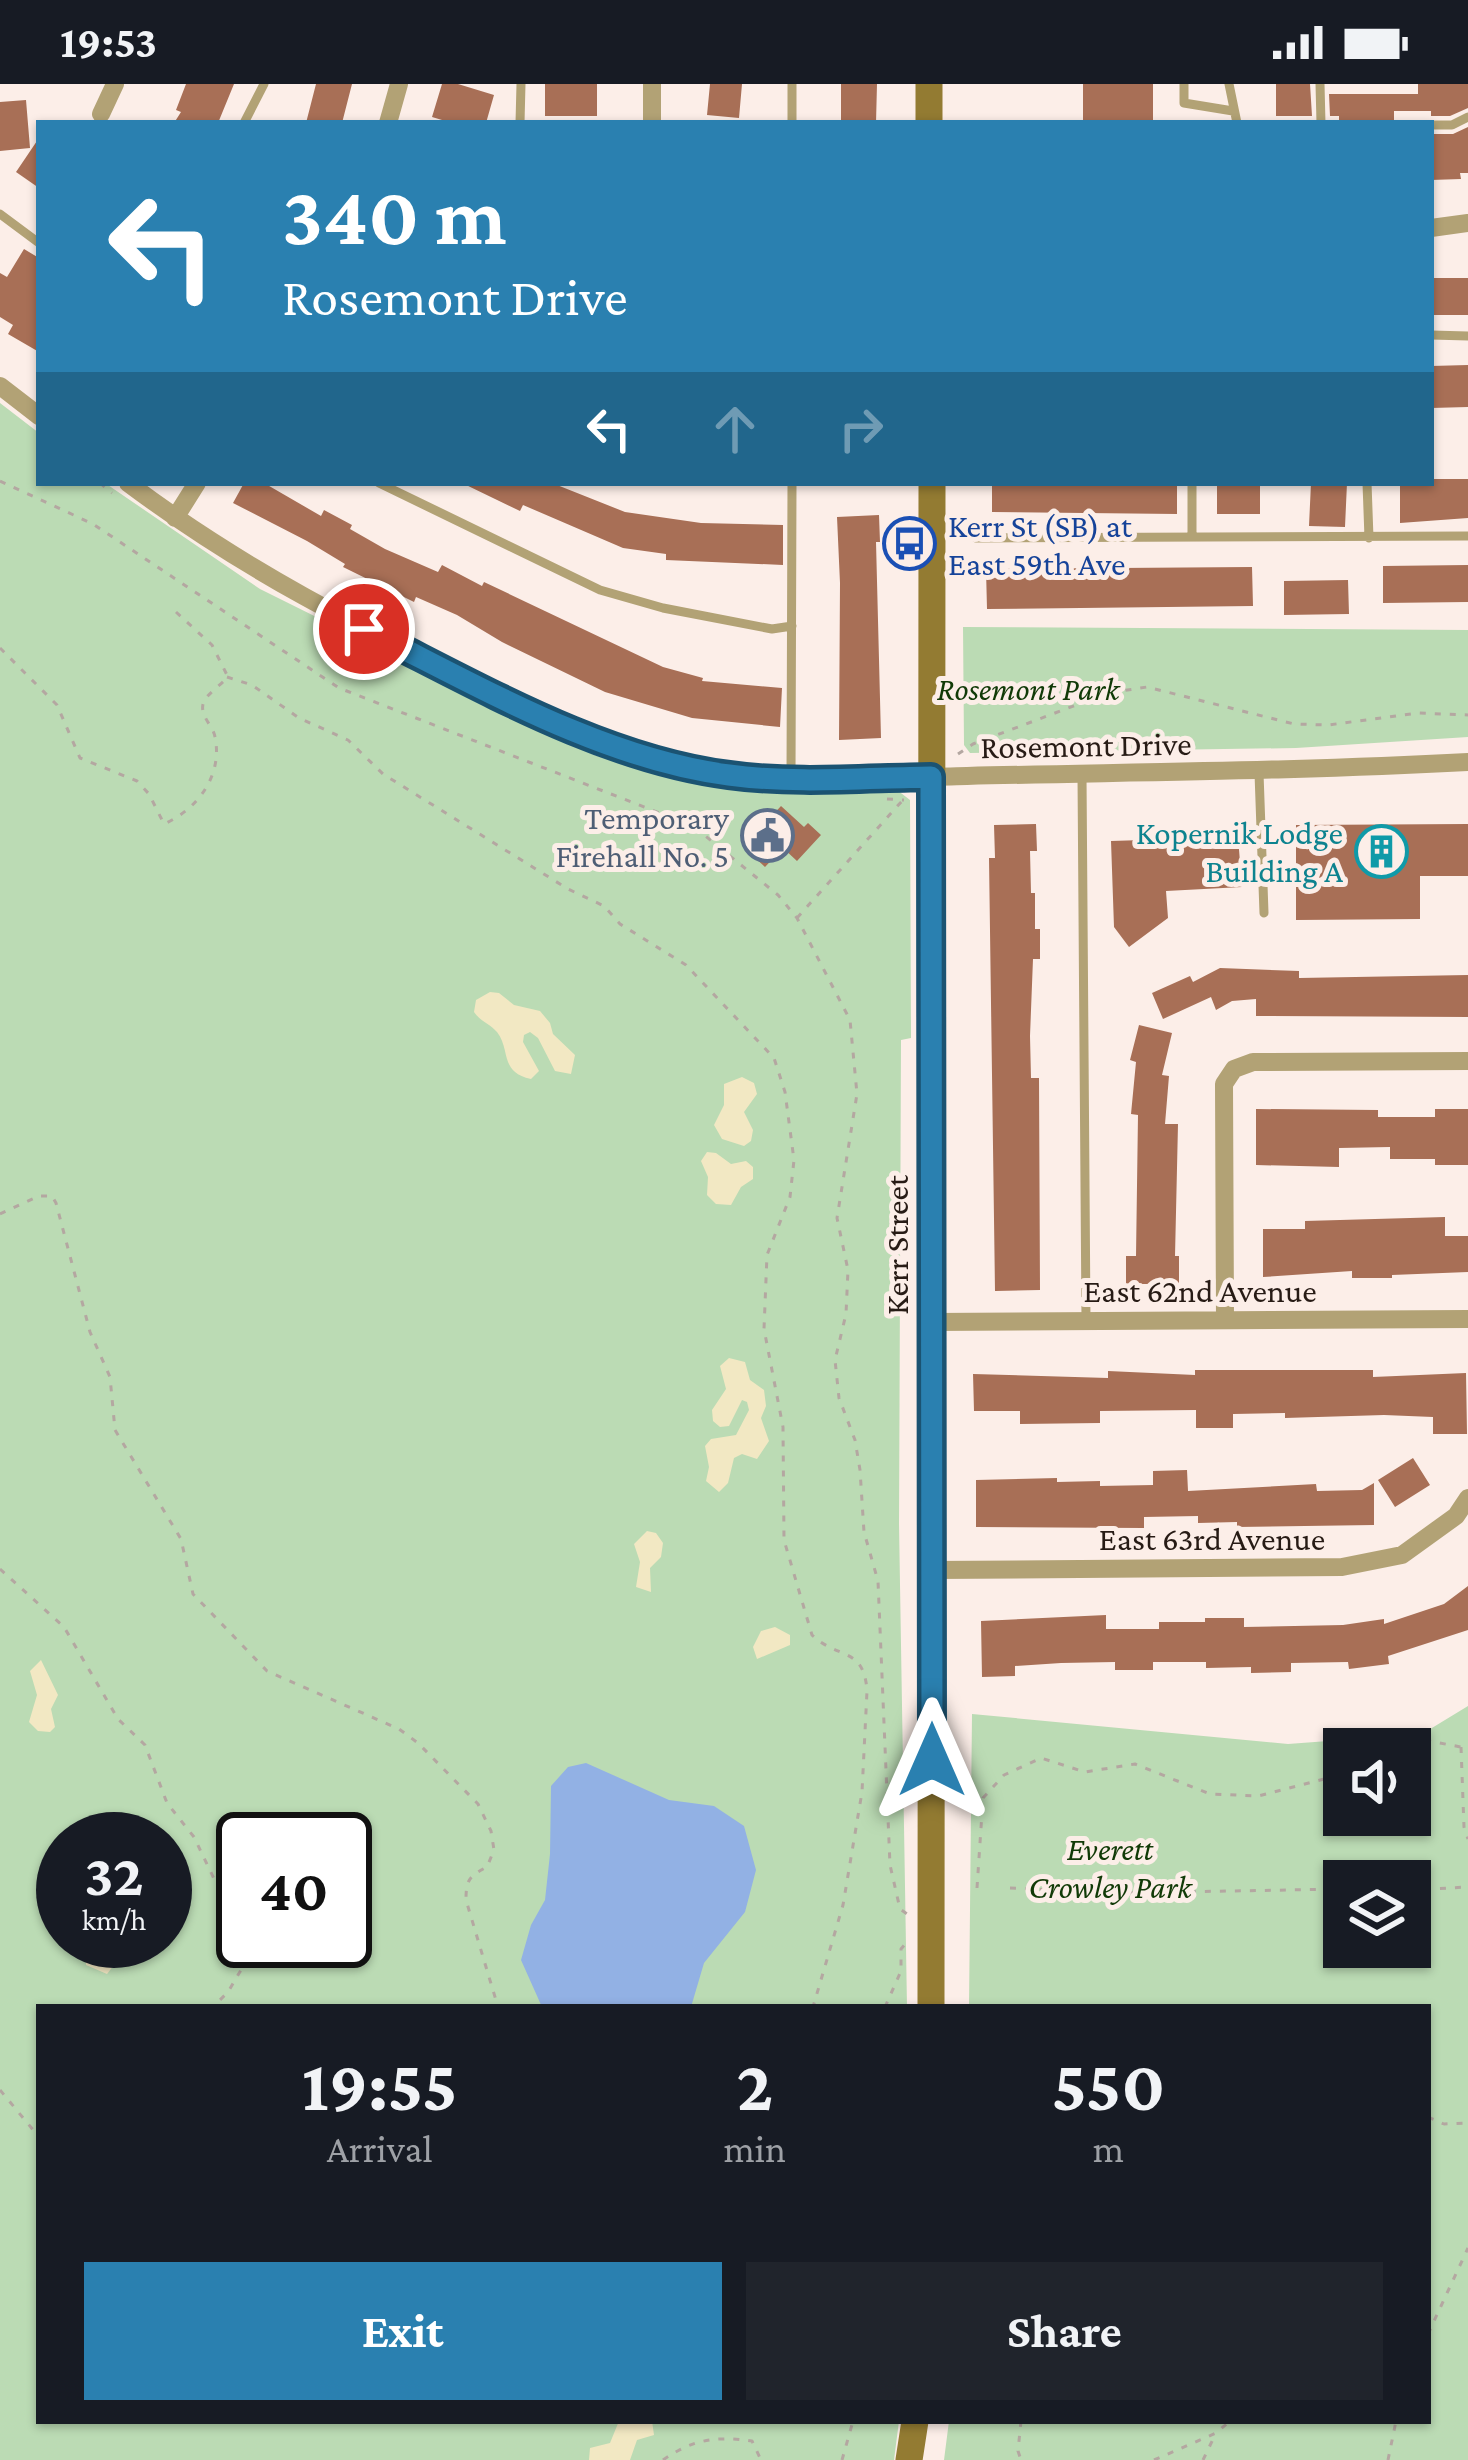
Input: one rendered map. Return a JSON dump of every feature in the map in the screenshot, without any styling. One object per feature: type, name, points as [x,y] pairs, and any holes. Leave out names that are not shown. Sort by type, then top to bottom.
[{"type":"street","points":[[101,114],[115,84]]},
{"type":"street","points":[[389,120],[399,84]]},
{"type":"street","points":[[652,84],[652,120]]},
{"type":"street","points":[[929,84],[929,120]]},
{"type":"street","points":[[1434,228],[1468,224]]},
{"type":"street","points":[[0,386],[36,414]]},
{"type":"street","name":"Rosemont Drive","points":[[132,486],[270,580],[328,612],[588,736],[658,761],[730,776],[1259,773],[1468,762]]},
{"type":"street","points":[[175,518],[195,486]]},
{"type":"street","name":"Kerr Street","points":[[932,486],[932,2004]]},
{"type":"street","points":[[1225,1320],[1224,1084],[1234,1069],[1252,1062],[1468,1061]]},
{"type":"street","name":"East 62nd Avenue","points":[[932,1322],[1468,1319]]},
{"type":"street","name":"East 63rd Avenue","points":[[933,1570],[1342,1567],[1402,1555],[1456,1516],[1468,1498]]},
{"type":"street","points":[[909,2460],[915,2424]]},
{"type":"lane","points":[[246,120],[264,84]]},
{"type":"lane","points":[[520,120],[521,84]]},
{"type":"lane","points":[[792,84],[792,120]]},
{"type":"lane","points":[[1184,84],[1184,103],[1233,111]]},
{"type":"lane","points":[[1229,84],[1236,120]]},
{"type":"lane","points":[[1320,84],[1321,120]]},
{"type":"lane","points":[[1434,124],[1452,125],[1468,117]]},
{"type":"lane","points":[[0,214],[36,241]]},
{"type":"lane","points":[[1434,335],[1468,336]]},
{"type":"lane","points":[[385,486],[600,590],[772,629],[792,626]]},
{"type":"lane","points":[[791,778],[792,486]]},
{"type":"lane","points":[[1192,486],[1192,536]]},
{"type":"lane","points":[[1367,486],[1369,538]]},
{"type":"lane","points":[[976,538],[1468,536]]},
{"type":"lane","points":[[1259,773],[1264,914]]},
{"type":"lane","points":[[1082,775],[1086,1321]]},
{"type":"path","points":[[0,481],[93,524],[339,688],[693,826],[778,895],[797,918],[850,1020],[856,1094],[837,1218],[848,1270],[846,1314],[835,1360],[839,1398],[855,1440],[864,1532],[878,1581],[890,1865],[900,1909],[908,1914]]},
{"type":"path","points":[[176,612],[212,645],[227,677]]},
{"type":"path","points":[[0,648],[57,704],[80,758],[136,781],[164,824],[198,800],[210,783],[217,758],[215,732],[203,710],[205,699],[227,677]]},
{"type":"path","points":[[227,677],[252,685],[299,718],[348,740],[383,774],[568,890],[604,906],[620,924],[686,965],[779,1068],[794,1160],[790,1197],[766,1255],[764,1304],[783,1427],[784,1540],[812,1635],[855,1657],[866,1675],[867,1691],[862,1792],[843,1906],[814,2004]]},
{"type":"path","points":[[958,754],[1108,693],[1147,687],[1294,724],[1328,725],[1418,713],[1468,715]]},
{"type":"path","points":[[797,918],[904,800]]},
{"type":"path","points":[[0,1214],[39,1196],[52,1196],[56,1203],[90,1332],[110,1377],[115,1430],[181,1539],[188,1582],[202,1608],[267,1671],[399,1729],[478,1804],[494,1850],[487,1868],[470,1875],[466,1900],[497,2004]]},
{"type":"path","points":[[0,1569],[64,1627],[118,1720],[145,1745],[167,1803],[194,1837],[239,1931],[241,1970],[216,2004]]},
{"type":"path","points":[[1431,1742],[1461,1748]]},
{"type":"path","points":[[1461,1748],[1468,1742]]},
{"type":"path","points":[[1461,1748],[1468,1838]]},
{"type":"path","points":[[977,1888],[983,1798],[1004,1775],[1041,1758],[1085,1772],[1135,1764],[1210,1794],[1258,1796],[1323,1779]]},
{"type":"path","points":[[1431,1889],[1468,1887]]},
{"type":"path","points":[[1010,1888],[1119,1893],[1323,1889]]},
{"type":"path","points":[[886,2004],[901,1971],[901,1949],[908,1942]]},
{"type":"path","points":[[0,2090],[36,2133]]},
{"type":"path","points":[[1431,2118],[1444,2124],[1468,2123]]},
{"type":"path","points":[[1431,2328],[1468,2250]]},
{"type":"path","points":[[842,2460],[852,2424]]},
{"type":"path","points":[[1021,2424],[1021,2460]]},
{"type":"path","points":[[1154,2460],[1226,2424]]},
{"type":"path","points":[[1388,2460],[1395,2424]]},
{"type":"path","points":[[1203,2460],[1216,2433]]},
{"type":"path","points":[[663,2460],[715,2435],[752,2441],[761,2460]]},
{"type":"green space","points":[[0,403],[36,431],[36,486],[109,486],[260,589],[594,755],[721,786],[776,791],[897,790],[910,800],[911,1038],[901,1040],[899,1524],[907,2004],[36,2004],[36,2424],[899,2424],[894,2460],[0,2460]]},
{"type":"green space","name":"Rosemont Park","points":[[963,627],[1468,630],[1468,737],[1296,748],[970,753],[964,745]]},
{"type":"green space","name":"Everett Crowley Park","points":[[1468,1706],[1468,2460],[944,2460],[949,2424],[1431,2424],[1431,2004],[969,2004],[972,1714],[1288,1744],[1323,1741],[1323,1836],[1431,1836],[1431,1729]]},
{"type":"sand","points":[[490,992],[514,1005],[540,1011],[553,1034],[575,1055],[571,1074],[555,1071],[530,1032],[523,1042],[539,1071],[531,1079],[514,1071],[497,1032],[474,1012],[476,1000]]},
{"type":"sand","points":[[742,1077],[754,1083],[757,1094],[744,1112],[753,1130],[751,1141],[744,1146],[722,1139],[714,1125],[724,1105],[724,1084]]},
{"type":"sand","points":[[707,1152],[731,1164],[746,1161],[753,1167],[753,1179],[741,1187],[731,1205],[716,1204],[707,1195],[708,1177],[701,1161]]},
{"type":"sand","points":[[729,1358],[745,1362],[750,1380],[764,1390],[766,1406],[761,1418],[769,1441],[757,1459],[742,1454],[734,1458],[728,1483],[719,1492],[706,1481],[705,1446],[711,1439],[736,1435],[749,1410],[742,1400],[729,1426],[720,1427],[713,1421],[712,1410],[726,1389],[720,1366]]},
{"type":"sand","points":[[647,1531],[656,1533],[663,1543],[661,1557],[650,1568],[651,1592],[636,1587],[640,1562],[634,1544]]},
{"type":"sand","points":[[775,1627],[790,1635],[790,1645],[757,1659],[753,1647],[761,1631]]},
{"type":"sand","points":[[41,1660],[58,1695],[51,1709],[55,1727],[50,1732],[38,1731],[29,1722],[37,1695],[30,1671]]},
{"type":"sand","points":[[618,2424],[652,2424],[654,2435],[637,2440],[630,2460],[589,2460],[590,2448],[610,2443]]},
{"type":"water","points":[[586,1763],[669,1800],[714,1806],[744,1826],[756,1870],[745,1912],[704,1963],[692,2004],[541,2004],[521,1960],[531,1925],[545,1900],[551,1786],[568,1767]]},
{"type":"building","points":[[186,84],[234,84],[219,120],[176,120],[181,112],[176,110]]},
{"type":"building","points":[[316,84],[352,84],[343,120],[307,120]]},
{"type":"building","points":[[442,84],[494,95],[487,120],[432,117]]},
{"type":"building","points":[[545,84],[597,84],[597,116],[545,116]]},
{"type":"building","points":[[710,84],[742,84],[739,118],[707,115]]},
{"type":"building","points":[[841,84],[877,84],[876,120],[841,120]]},
{"type":"building","points":[[1083,84],[1153,84],[1153,120],[1083,120]]},
{"type":"building","points":[[1276,84],[1310,84],[1312,116],[1276,116]]},
{"type":"building","points":[[1418,84],[1468,84],[1468,108],[1450,116],[1394,111],[1394,120],[1330,116],[1329,94],[1418,94]]},
{"type":"building","points":[[26,100],[30,148],[0,151],[0,102]]},
{"type":"building","points":[[1468,127],[1468,173],[1460,173],[1461,179],[1434,180],[1434,134],[1453,134]]},
{"type":"building","points":[[36,142],[36,186],[16,172]]},
{"type":"building","points":[[24,249],[36,256],[36,350],[8,334],[13,325],[0,317],[0,273],[7,277]]},
{"type":"building","points":[[1434,278],[1468,278],[1468,315],[1434,315]]},
{"type":"building","points":[[1468,365],[1468,407],[1434,408],[1434,366]]},
{"type":"building","points":[[1468,479],[1468,518],[1400,523],[1400,486]]},
{"type":"building","points":[[242,486],[269,486],[321,516],[324,510],[352,525],[350,529],[385,549],[438,572],[442,565],[482,586],[484,582],[663,667],[702,681],[782,688],[780,727],[692,718],[605,692],[457,615],[416,597],[414,602],[343,567],[345,564],[307,541],[233,503]]},
{"type":"building","points":[[468,486],[560,486],[625,512],[701,523],[783,525],[783,565],[666,560],[666,554],[623,548],[523,505],[520,511]]},
{"type":"building","points":[[992,486],[1177,486],[1177,514],[992,512]]},
{"type":"building","points":[[1217,486],[1260,486],[1260,514],[1217,514]]},
{"type":"building","points":[[1311,486],[1347,486],[1345,527],[1309,526]]},
{"type":"building","points":[[879,515],[881,738],[839,740],[837,517]]},
{"type":"building","points":[[1468,565],[1468,602],[1383,603],[1383,566]]},
{"type":"building","points":[[1252,567],[1253,606],[987,609],[986,569]]},
{"type":"building","points":[[1348,580],[1349,614],[1284,615],[1284,581]]},
{"type":"building","name":"Temporary Firehall No. 5","points":[[781,806],[821,835],[797,861],[783,848],[765,867],[743,847]]},
{"type":"building","points":[[1036,824],[1037,851],[1030,851],[1031,893],[1035,893],[1035,929],[1040,929],[1040,959],[1033,959],[1030,1036],[1031,1078],[1039,1078],[1040,1290],[995,1291],[989,858],[995,858],[994,825]]},
{"type":"building","name":"Kopernik Lodge Building A","points":[[1468,824],[1468,876],[1420,876],[1420,919],[1296,920],[1296,825]]},
{"type":"building","points":[[1238,837],[1242,887],[1166,891],[1168,918],[1129,947],[1114,927],[1111,841]]},
{"type":"building","points":[[1220,968],[1299,971],[1299,978],[1468,975],[1468,1017],[1256,1016],[1256,999],[1232,1001],[1216,1010],[1211,997],[1163,1019],[1152,993],[1190,976],[1193,982]]},
{"type":"building","points":[[1139,1025],[1172,1033],[1162,1075],[1169,1076],[1165,1124],[1178,1124],[1175,1256],[1179,1256],[1179,1284],[1126,1284],[1126,1256],[1136,1256],[1138,1115],[1131,1114],[1136,1062],[1130,1060]]},
{"type":"building","points":[[1256,1109],[1378,1110],[1378,1117],[1435,1117],[1435,1109],[1468,1109],[1468,1165],[1390,1159],[1390,1147],[1339,1148],[1339,1167],[1256,1165]]},
{"type":"building","points":[[1445,1217],[1445,1236],[1468,1236],[1468,1272],[1392,1278],[1352,1278],[1352,1271],[1263,1277],[1263,1229],[1305,1229],[1305,1221]]},
{"type":"building","points":[[1195,1370],[1373,1370],[1373,1377],[1466,1373],[1467,1434],[1433,1434],[1433,1417],[1233,1414],[1233,1428],[1196,1428],[1196,1410],[1100,1411],[1100,1423],[1020,1424],[1020,1411],[974,1411],[973,1374],[1108,1378],[1108,1371],[1195,1375]]},
{"type":"building","points":[[1413,1458],[1430,1485],[1395,1507],[1378,1480]]},
{"type":"building","points":[[1187,1470],[1188,1491],[1316,1484],[1317,1491],[1362,1490],[1374,1483],[1374,1525],[1237,1527],[1237,1522],[1198,1523],[1198,1516],[1144,1517],[1144,1528],[976,1527],[976,1480],[1057,1478],[1057,1482],[1100,1481],[1100,1486],[1153,1485],[1153,1471]]},
{"type":"building","points":[[1468,1586],[1468,1630],[1388,1656],[1389,1664],[1349,1669],[1348,1662],[1291,1663],[1291,1672],[1251,1673],[1251,1667],[1206,1668],[1206,1662],[1153,1662],[1153,1670],[1115,1670],[1115,1662],[1061,1663],[1015,1666],[1015,1676],[982,1677],[981,1621],[1106,1615],[1106,1629],[1159,1629],[1159,1622],[1205,1622],[1205,1618],[1244,1618],[1244,1627],[1343,1625],[1384,1619],[1384,1624],[1444,1604]]},
{"type":"place","name":"Kerr St (SB) at East 59th Ave","points":[[909,544]]},
{"type":"place","name":"Temporary Firehall No. 5","points":[[768,836]]},
{"type":"place","name":"Kopernik Lodge Building A","points":[[1382,851]]},
{"type":"route","points":[[364,629],[588,736],[658,761],[730,776],[931,777],[932,1760]]}]
